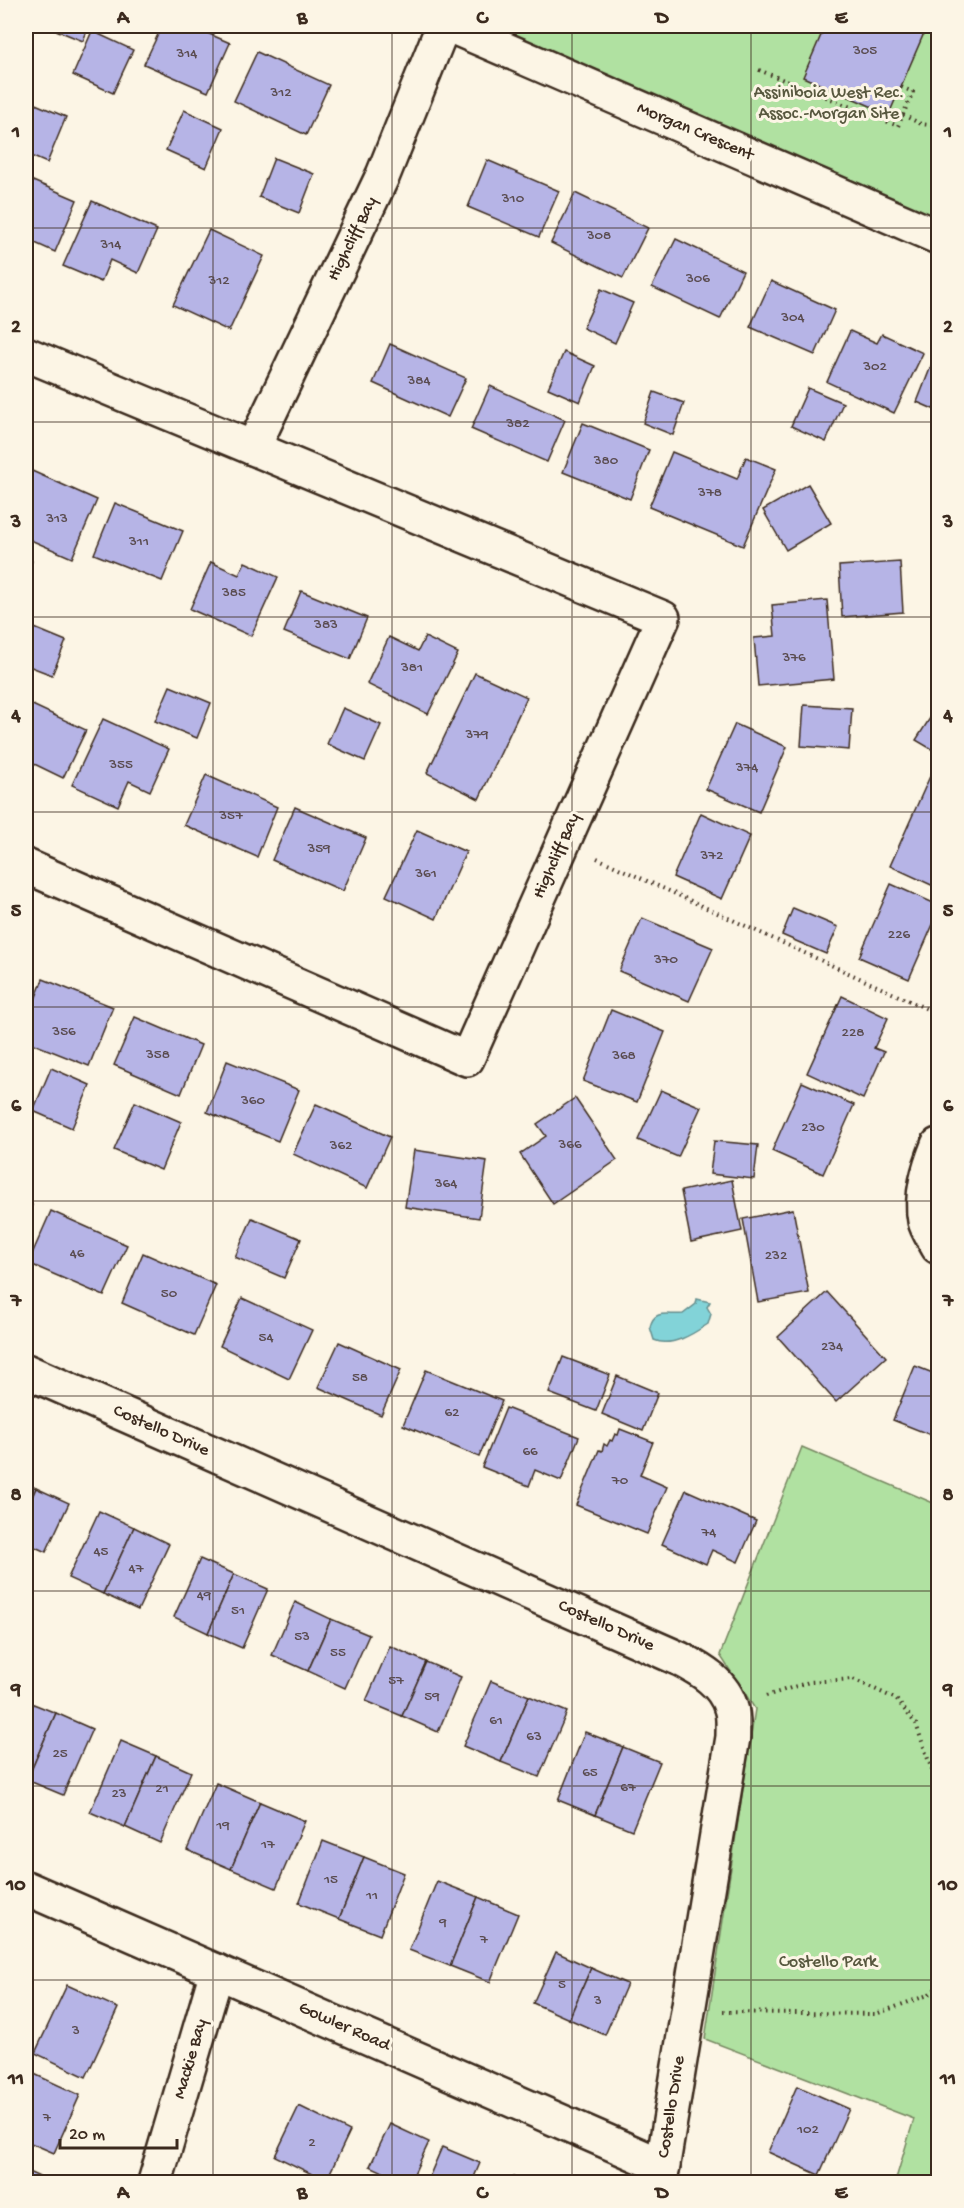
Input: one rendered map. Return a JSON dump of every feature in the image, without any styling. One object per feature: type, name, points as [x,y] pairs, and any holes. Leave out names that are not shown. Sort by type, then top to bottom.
[{"type":"street","name":"Highcliff Bay","points":[[253,448],[384,175],[442,26]]},
{"type":"street","name":"Morgan Crescent","points":[[451,26],[939,237]]},
{"type":"street","name":"Highcliff Bay","points":[[26,354],[663,618],[467,1059],[26,866]]},
{"type":"street","points":[[939,1145],[930,1164],[924,1193],[925,1222],[939,1247]]},
{"type":"street","name":"Costello Drive","points":[[26,1371],[680,1659],[707,1674],[723,1692],[732,1708],[733,1737],[661,2174]]},
{"type":"street","name":"Gowler Road","points":[[26,1888],[217,1971],[661,2174]]},
{"type":"street","name":"Mackie Bay","points":[[155,2182],[217,1971]]},
{"type":"path","points":[[759,70],[898,126],[914,92],[901,87]]},
{"type":"path","points":[[903,115],[921,124],[939,126]]},
{"type":"path","points":[[563,843],[939,1014]]},
{"type":"path","points":[[732,1708],[809,1682],[853,1679],[896,1699],[916,1724],[939,1788]]},
{"type":"path","points":[[687,2010],[752,2014],[876,2014],[927,1995],[939,1987]]},
{"type":"green space","name":"Assiniboia West Rec. Assoc.-Morgan Site","points":[[452,26],[938,26],[938,237]]},
{"type":"green space","name":"Costello Park","points":[[802,1447],[938,1505],[938,2182],[895,2182],[914,2119],[705,2039],[755,1709],[720,1655]]},
{"type":"water","points":[[697,1299],[710,1302],[707,1307],[711,1314],[708,1324],[689,1336],[675,1341],[654,1340],[650,1327],[655,1317],[663,1314],[683,1314],[696,1304]]},
{"type":"building","points":[[46,26],[89,26],[83,41]]},
{"type":"building","points":[[162,26],[191,26],[230,43],[208,92],[144,64]]},
{"type":"building","points":[[825,26],[927,26],[889,114],[803,77]]},
{"type":"building","points":[[92,31],[133,50],[113,93],[73,75]]},
{"type":"building","points":[[257,52],[329,85],[306,135],[234,101]]},
{"type":"building","points":[[26,100],[66,117],[47,163],[26,154]]},
{"type":"building","points":[[184,110],[223,128],[206,168],[166,150]]},
{"type":"building","points":[[274,158],[314,174],[299,213],[259,197]]},
{"type":"building","points":[[487,160],[559,191],[539,237],[468,207]]},
{"type":"building","points":[[26,178],[77,200],[55,252],[26,239]]},
{"type":"building","points":[[575,193],[648,228],[623,278],[551,243]]},
{"type":"building","points":[[92,201],[157,230],[138,273],[110,260],[101,282],[63,266]]},
{"type":"building","points":[[209,230],[264,256],[229,331],[173,305]]},
{"type":"building","points":[[676,239],[743,271],[720,319],[652,287]]},
{"type":"building","points":[[771,281],[835,310],[815,355],[750,327]]},
{"type":"building","points":[[601,289],[633,303],[615,343],[583,328]]},
{"type":"building","points":[[850,331],[877,343],[882,334],[923,353],[894,413],[827,382]]},
{"type":"building","points":[[390,344],[466,378],[448,417],[373,383]]},
{"type":"building","points":[[564,352],[595,366],[580,402],[548,388]]},
{"type":"building","points":[[935,356],[938,357],[938,411],[917,402]]},
{"type":"building","points":[[490,386],[565,420],[547,462],[471,429]]},
{"type":"building","points":[[808,388],[843,403],[826,442],[791,426]]},
{"type":"building","points":[[654,392],[684,403],[673,435],[643,423]]},
{"type":"building","points":[[583,423],[649,450],[630,499],[563,472]]},
{"type":"building","points":[[672,452],[737,479],[746,457],[776,469],[743,546],[649,507]]},
{"type":"building","points":[[32,471],[97,500],[72,558],[26,538],[26,485]]},
{"type":"building","points":[[808,484],[831,523],[786,550],[763,510]]},
{"type":"building","points":[[115,503],[183,531],[162,581],[94,554]]},
{"type":"building","points":[[26,558],[32,561],[26,576]]},
{"type":"building","points":[[211,562],[239,575],[245,562],[278,577],[251,636],[190,609]]},
{"type":"building","points":[[900,562],[903,612],[842,617],[839,566]]},
{"type":"building","points":[[301,591],[367,618],[350,659],[284,632]]},
{"type":"building","points":[[827,600],[834,679],[758,686],[754,638],[775,636],[772,605]]},
{"type":"building","points":[[32,627],[66,641],[52,675],[26,665],[26,642]]},
{"type":"building","points":[[389,637],[418,651],[425,637],[458,653],[428,714],[367,684]]},
{"type":"building","points":[[475,673],[527,697],[479,799],[427,773]]},
{"type":"building","points":[[170,686],[211,703],[197,738],[155,721]]},
{"type":"building","points":[[26,702],[86,730],[63,778],[26,760]]},
{"type":"building","points":[[804,705],[852,708],[849,750],[801,746]]},
{"type":"building","points":[[343,708],[381,725],[365,761],[327,744]]},
{"type":"building","points":[[932,715],[938,719],[938,753],[916,740]]},
{"type":"building","points":[[103,719],[169,749],[150,791],[129,781],[118,806],[72,785]]},
{"type":"building","points":[[735,724],[787,747],[759,812],[706,789]]},
{"type":"building","points":[[931,774],[938,778],[938,888],[890,866]]},
{"type":"building","points":[[206,775],[277,807],[257,857],[184,825]]},
{"type":"building","points":[[295,807],[366,838],[343,891],[272,860]]},
{"type":"building","points":[[701,813],[750,836],[722,899],[673,877]]},
{"type":"building","points":[[417,830],[466,852],[436,919],[386,896]]},
{"type":"building","points":[[891,884],[938,905],[938,913],[909,979],[859,957]]},
{"type":"building","points":[[793,908],[838,927],[826,954],[782,935]]},
{"type":"building","points":[[642,918],[713,948],[689,1001],[619,971]]},
{"type":"building","points":[[43,979],[113,1007],[89,1066],[26,1041],[26,1023]]},
{"type":"building","points":[[842,996],[888,1018],[874,1048],[884,1052],[863,1099],[807,1073]]},
{"type":"building","points":[[611,1010],[665,1032],[637,1102],[583,1081]]},
{"type":"building","points":[[135,1017],[201,1045],[181,1094],[114,1065]]},
{"type":"building","points":[[227,1061],[299,1090],[278,1141],[207,1112]]},
{"type":"building","points":[[51,1068],[90,1085],[72,1128],[33,1111]]},
{"type":"building","points":[[802,1082],[854,1105],[823,1174],[772,1151]]},
{"type":"building","points":[[661,1090],[701,1107],[678,1157],[638,1140]]},
{"type":"building","points":[[575,1098],[617,1160],[553,1204],[520,1154],[546,1136],[537,1124]]},
{"type":"building","points":[[135,1102],[181,1122],[161,1170],[114,1150]]},
{"type":"building","points":[[316,1104],[390,1137],[367,1188],[293,1154]]},
{"type":"building","points":[[714,1141],[758,1145],[754,1179],[710,1174]]},
{"type":"building","points":[[414,1150],[487,1161],[479,1218],[405,1207]]},
{"type":"building","points":[[732,1180],[742,1231],[691,1242],[681,1191]]},
{"type":"building","points":[[26,1203],[32,1205],[26,1221]]},
{"type":"building","points":[[793,1209],[809,1293],[758,1302],[743,1219]]},
{"type":"building","points":[[51,1211],[127,1245],[104,1296],[28,1263]]},
{"type":"building","points":[[252,1218],[301,1239],[284,1278],[235,1257]]},
{"type":"building","points":[[143,1253],[216,1285],[194,1335],[122,1303]]},
{"type":"building","points":[[827,1292],[886,1357],[836,1402],[778,1337]]},
{"type":"building","points":[[242,1298],[312,1330],[289,1379],[220,1346]]},
{"type":"building","points":[[339,1342],[401,1370],[381,1415],[318,1387]]},
{"type":"building","points":[[563,1357],[610,1375],[596,1411],[549,1393]]},
{"type":"building","points":[[915,1366],[938,1375],[938,1438],[893,1420]]},
{"type":"building","points":[[426,1370],[502,1401],[479,1457],[403,1425]]},
{"type":"building","points":[[617,1376],[658,1393],[643,1431],[602,1414]]},
{"type":"building","points":[[506,1408],[579,1437],[561,1481],[535,1470],[529,1486],[482,1467]]},
{"type":"building","points":[[620,1429],[653,1442],[640,1475],[667,1487],[647,1534],[576,1505],[599,1450],[602,1451],[604,1444],[607,1446],[610,1440],[612,1441],[615,1434],[618,1435]]},
{"type":"building","points":[[26,1483],[36,1488],[26,1511]]},
{"type":"building","points":[[36,1488],[69,1503],[46,1552],[26,1543],[26,1511]]},
{"type":"building","points":[[686,1490],[756,1521],[738,1562],[712,1550],[706,1564],[662,1544]]},
{"type":"building","points":[[99,1511],[134,1527],[103,1594],[68,1578]]},
{"type":"building","points":[[134,1527],[169,1544],[138,1610],[103,1594]]},
{"type":"building","points":[[200,1559],[234,1574],[208,1633],[174,1617]]},
{"type":"building","points":[[234,1574],[268,1589],[242,1648],[208,1633]]},
{"type":"building","points":[[295,1602],[331,1619],[308,1671],[272,1655]]},
{"type":"building","points":[[331,1619],[369,1635],[345,1688],[308,1671]]},
{"type":"building","points":[[390,1646],[426,1662],[402,1716],[366,1701]]},
{"type":"building","points":[[426,1662],[461,1677],[438,1732],[402,1716]]},
{"type":"building","points":[[491,1681],[529,1696],[501,1762],[463,1746]]},
{"type":"building","points":[[529,1696],[567,1712],[539,1777],[501,1762]]},
{"type":"building","points":[[26,1701],[56,1713],[27,1780],[26,1779]]},
{"type":"building","points":[[56,1713],[92,1729],[63,1795],[27,1780]]},
{"type":"building","points":[[585,1732],[623,1747],[595,1815],[558,1800]]},
{"type":"building","points":[[121,1741],[156,1756],[125,1827],[90,1812]]},
{"type":"building","points":[[623,1747],[660,1762],[632,1830],[595,1815]]},
{"type":"building","points":[[156,1756],[191,1772],[160,1843],[125,1827]]},
{"type":"building","points":[[216,1783],[260,1802],[231,1869],[187,1850]]},
{"type":"building","points":[[260,1802],[305,1821],[276,1888],[231,1869]]},
{"type":"building","points":[[323,1841],[364,1857],[339,1919],[299,1903]]},
{"type":"building","points":[[364,1857],[404,1873],[380,1935],[339,1919]]},
{"type":"building","points":[[437,1881],[478,1897],[450,1966],[409,1950]]},
{"type":"building","points":[[478,1897],[518,1914],[490,1982],[450,1966]]},
{"type":"building","points":[[556,1952],[591,1968],[569,2019],[533,2003]]},
{"type":"building","points":[[591,1968],[627,1984],[605,2035],[569,2019]]},
{"type":"building","points":[[67,1985],[118,2008],[86,2077],[35,2053]]},
{"type":"building","points":[[32,2073],[80,2095],[54,2153],[26,2141],[26,2088]]},
{"type":"building","points":[[797,2086],[849,2109],[819,2175],[768,2152]]},
{"type":"building","points":[[299,2106],[350,2131],[326,2181],[275,2156]]},
{"type":"building","points":[[390,2124],[429,2142],[410,2182],[405,2182],[370,2166]]},
{"type":"building","points":[[442,2147],[480,2163],[472,2182],[427,2182]]},
{"type":"building","points":[[26,2171],[51,2182],[26,2182]]},
{"type":"building","points":[[513,2177],[524,2182],[511,2182]]}]
